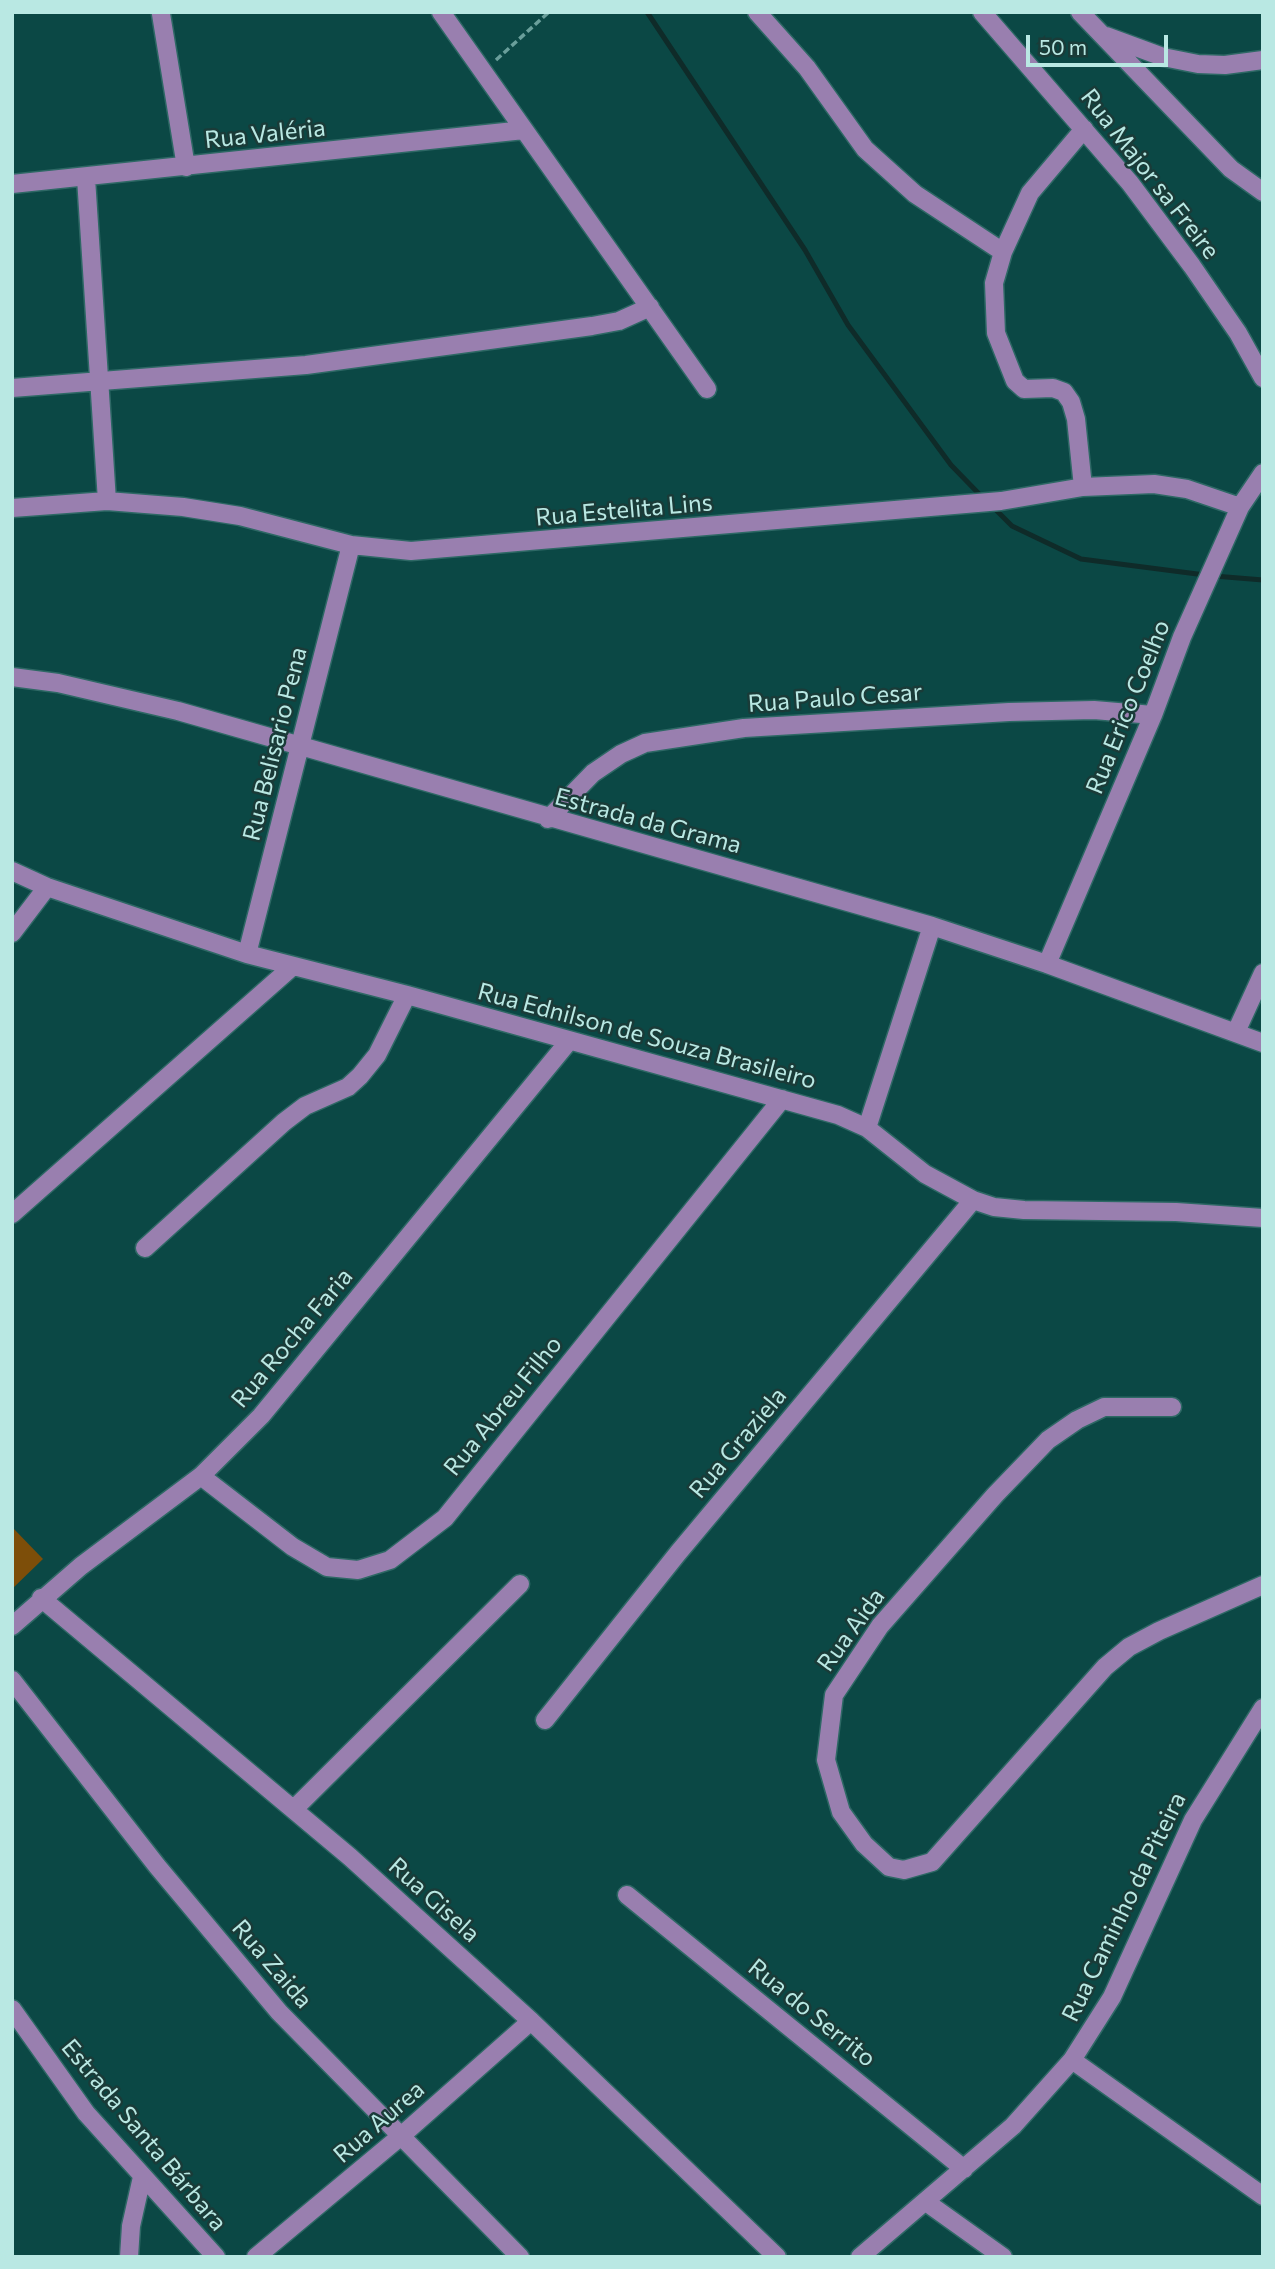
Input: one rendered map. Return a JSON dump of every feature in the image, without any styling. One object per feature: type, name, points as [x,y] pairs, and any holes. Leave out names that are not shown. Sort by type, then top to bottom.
[{"type":"street","points":[[441,12],[707,389]]},
{"type":"street","points":[[757,12],[807,68],[865,149],[915,194],[1003,252]]},
{"type":"street","name":"Rua Major sa Freire","points":[[982,12],[1084,129],[1192,266],[1238,333],[1263,378]]},
{"type":"street","name":"Rua Major sa Freire","points":[[1080,12],[1231,169],[1263,192]]},
{"type":"street","points":[[161,14],[186,167]]},
{"type":"street","points":[[1100,34],[1163,57],[1198,64],[1225,65],[1263,60]]},
{"type":"street","points":[[1083,487],[1076,419],[1071,402],[1064,392],[1053,388],[1024,389],[1014,381],[996,333],[994,282],[1003,252],[1030,192],[1084,129]]},
{"type":"street","name":"Rua Valéria","points":[[12,184],[524,130]]},
{"type":"street","points":[[86,178],[107,501]]},
{"type":"street","points":[[12,388],[319,363],[592,326],[619,321],[650,307]]},
{"type":"street","name":"Rua Erico Coelho","points":[[1047,964],[1217,559],[1240,507],[1263,473]]},
{"type":"street","name":"Rua Estelita Lins","points":[[12,508],[107,501],[183,507],[240,516],[351,545],[411,551],[1001,501],[1083,487],[1154,484],[1187,489],[1240,507]]},
{"type":"street","name":"Rua Belisario Pena","points":[[247,954],[351,545]]},
{"type":"street","name":"Estrada da Grama","points":[[12,677],[58,683],[178,711],[548,819],[932,926],[1047,964],[1263,1043]]},
{"type":"street","name":"Rua Paulo Cesar","points":[[548,819],[593,773],[621,754],[645,743],[744,728],[1009,712],[1094,710],[1153,715]]},
{"type":"street","name":"Rua Ednilson de Souza Brasileiro","points":[[12,871],[47,887],[247,954],[407,995],[838,1115],[867,1128],[925,1174],[972,1200],[994,1207],[1024,1210],[1176,1212],[1263,1218]]},
{"type":"street","points":[[12,933],[47,887]]},
{"type":"street","points":[[867,1128],[932,926]]},
{"type":"street","points":[[12,1214],[293,965]]},
{"type":"street","points":[[1236,1032],[1263,973]]},
{"type":"street","points":[[145,1248],[284,1122],[305,1106],[348,1087],[360,1076],[377,1055],[407,995]]},
{"type":"street","name":"Rua Rocha Faria","points":[[12,1626],[41,1598],[201,1476],[261,1416],[569,1041]]},
{"type":"street","name":"Rua Abreu Filho","points":[[201,1476],[293,1548],[327,1567],[358,1570],[390,1560],[445,1518],[782,1099]]},
{"type":"street","name":"Rua Graziela","points":[[545,1720],[678,1553],[972,1200]]},
{"type":"street","name":"Rua Aida","points":[[1172,1407],[1104,1408],[1077,1420],[1048,1440],[880,1626],[834,1695],[827,1760],[841,1812],[864,1844],[889,1867],[904,1870],[932,1862],[1029,1749],[1121,1654],[1159,1631],[1263,1585]]},
{"type":"street","points":[[294,1809],[520,1584]]},
{"type":"street","name":"Rua Gisela","points":[[41,1598],[294,1809],[531,2021],[778,2257]]},
{"type":"street","name":"Rua Zaida","points":[[12,1680],[157,1866],[279,2012],[520,2257]]},
{"type":"street","name":"Rua Caminho da Piteira","points":[[860,2257],[1013,2126],[1072,2060],[1112,1997],[1194,1820],[1263,1708]]},
{"type":"street","name":"Rua do Serrito","points":[[627,1895],[964,2169]]},
{"type":"street","name":"Estrada Santa Bárbara","points":[[12,2009],[86,2113],[216,2257]]},
{"type":"street","name":"Rua Aurea","points":[[256,2257],[401,2136],[531,2021]]},
{"type":"street","points":[[1072,2060],[1263,2196]]},
{"type":"street","points":[[129,2257],[131,2226],[142,2177]]},
{"type":"street","points":[[926,2202],[1003,2257]]},
{"type":"path","points":[[482,71],[524,38],[549,12]]},
{"type":"shaded area","points":[[12,1527],[43,1559],[12,1589]]},
{"type":"waterway","points":[[647,12],[805,250],[848,325],[951,465],[983,498]]},
{"type":"waterway","points":[[993,507],[1012,526],[1081,559],[1205,575]]},
{"type":"waterway","points":[[1214,576],[1263,580]]}]
